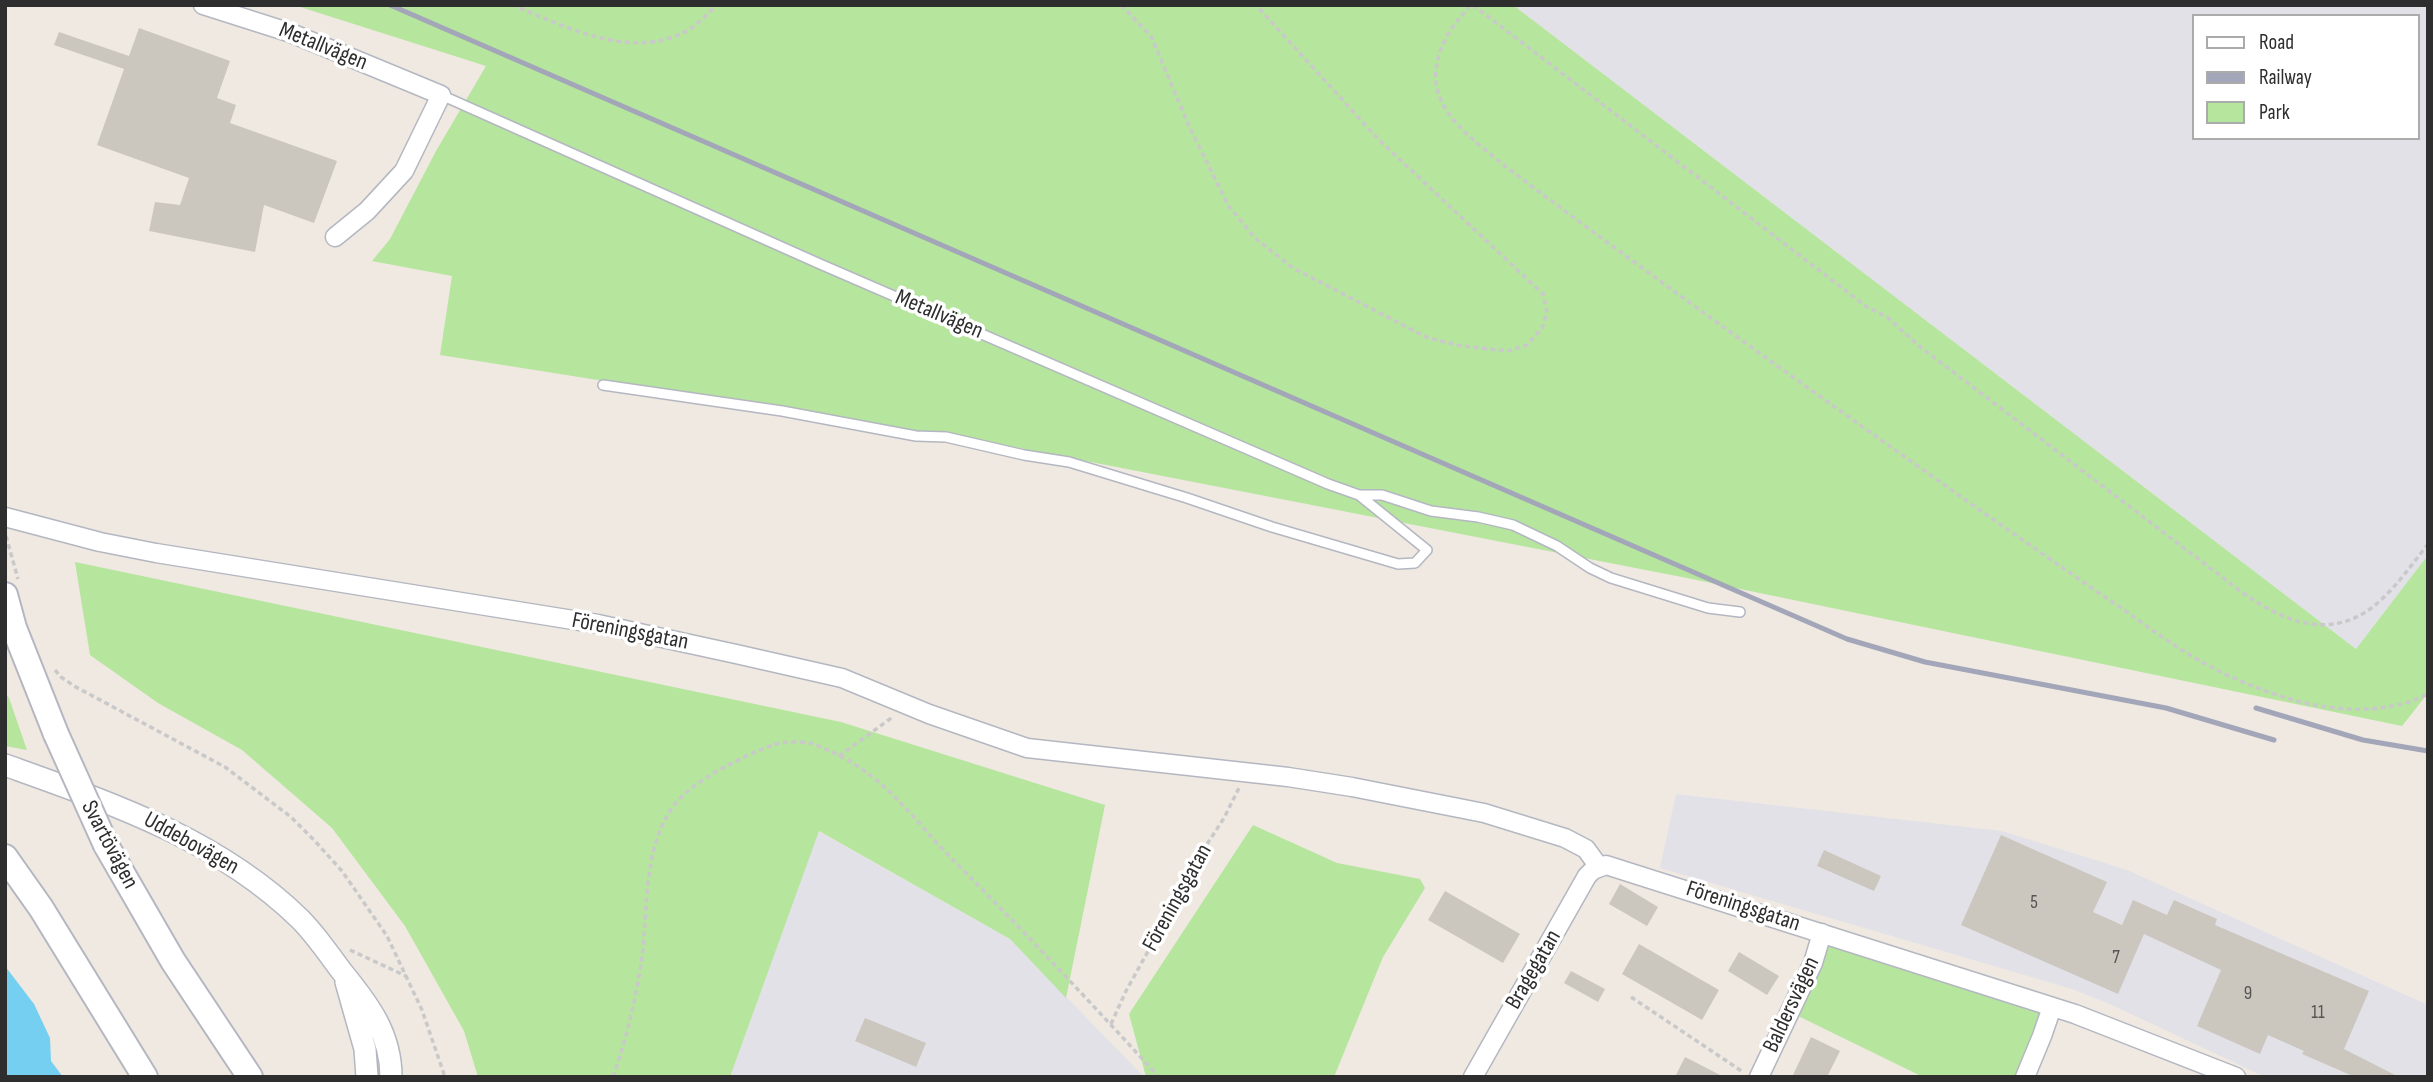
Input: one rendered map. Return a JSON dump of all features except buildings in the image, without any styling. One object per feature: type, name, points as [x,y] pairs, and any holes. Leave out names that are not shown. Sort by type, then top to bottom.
[{"type":"main road","name":"Svartövägen","points":[[14,585],[14,628],[106,845],[173,961],[250,1077]]},
{"type":"main road","points":[[5,857],[55,930],[145,1077]]},
{"type":"street","name":"Metallvägen","points":[[202,5],[291,33],[440,96]]},
{"type":"street","points":[[335,236],[367,211],[404,171],[440,96]]},
{"type":"street","name":"Föreningsgatan","points":[[5,517],[100,542],[156,553],[598,624],[842,678],[909,706],[1027,748],[1352,787],[1484,813],[1565,838],[1586,849],[1599,867],[1616,867],[2052,1007],[2236,1077]]},
{"type":"street","name":"Uddebovägen","points":[[5,765],[138,815],[219,855],[247,875],[299,918],[357,988],[377,1019],[388,1049],[391,1077]]},
{"type":"street","name":"Bragegatan","points":[[1473,1077],[1587,876],[1599,867]]},
{"type":"street","name":"Baldersvägen","points":[[1759,1077],[1813,963],[1822,933]]},
{"type":"street","name":"Uddebovägen","points":[[343,973],[365,1049],[367,1077]]},
{"type":"street","points":[[2025,1077],[2052,1007]]},
{"type":"lane","name":"Metallvägen","points":[[440,96],[820,264],[1328,484],[1359,495],[1427,550],[1415,563],[1398,564],[1069,462],[1024,455],[946,437],[916,436],[782,411],[603,385]]},
{"type":"lane","points":[[1359,495],[1382,495],[1431,511],[1513,525],[1557,546],[1590,568],[1611,578],[1709,608],[1740,612]]},
{"type":"path","points":[[512,5],[588,37],[639,43],[659,41],[692,28],[717,5]]},
{"type":"path","points":[[1121,5],[1151,36],[1189,126],[1228,205],[1255,238],[1293,268],[1428,338],[1462,346],[1508,351],[1528,345],[1542,328],[1547,313],[1543,294],[1379,140],[1256,5]]},
{"type":"path","points":[[2428,544],[2381,600],[2366,612],[2346,620],[2318,625],[2288,620],[2273,614],[1930,354],[1886,317],[1867,307],[1472,5],[1445,40],[1434,75],[1437,93],[1454,121],[1501,163],[1752,348],[2158,634],[2213,668],[2263,690],[2322,707],[2381,708],[2409,702],[2428,694]]},
{"type":"path","points":[[5,532],[14,585]]},
{"type":"path","points":[[54,669],[74,685],[225,767],[291,817],[342,871],[387,936],[408,977],[445,1077]]},
{"type":"path","points":[[839,756],[909,706]]},
{"type":"path","points":[[613,1077],[626,1042],[642,963],[650,864],[659,834],[674,804],[724,767],[775,744],[810,743],[869,773],[902,801],[940,846],[1159,1077]]},
{"type":"path","name":"Föreningsgatan","points":[[1111,1024],[1126,991],[1246,774]]},
{"type":"path","points":[[349,950],[408,977]]},
{"type":"path","points":[[1631,997],[1740,1070]]},
{"type":"shaded area","points":[[1513,5],[2428,5],[2428,555],[2356,649]]},
{"type":"shaded area","points":[[1676,794],[2002,831],[2127,870],[2428,1005],[2428,1077],[2265,1077],[2072,989],[1660,868]]},
{"type":"shaded area","points":[[818,831],[1010,939],[1144,1077],[730,1077]]},
{"type":"green space","points":[[294,5],[1513,5],[2356,649],[2428,555],[2428,693],[2402,726],[1692,579],[983,441],[440,355],[452,276],[372,261],[390,239],[436,151],[486,66]]},
{"type":"green space","points":[[75,562],[841,722],[1105,805],[1066,998],[1010,939],[819,831],[730,1077],[478,1077],[464,1031],[405,926],[332,828],[242,750],[158,703],[90,655]]},
{"type":"green space","points":[[5,692],[9,698],[27,750],[5,746]]},
{"type":"green space","points":[[1253,825],[1337,863],[1420,879],[1425,888],[1383,957],[1334,1077],[1146,1077],[1129,1014]]},
{"type":"green space","points":[[1823,936],[2053,1003],[2025,1077],[1923,1077],[1792,1013]]},
{"type":"water","points":[[5,966],[34,1004],[50,1038],[51,1061],[63,1077],[5,1077]]},
{"type":"railway","points":[[390,5],[1847,639],[1925,662],[2166,708],[2274,740]]},
{"type":"railway","points":[[2256,708],[2363,740],[2428,751]]}]
